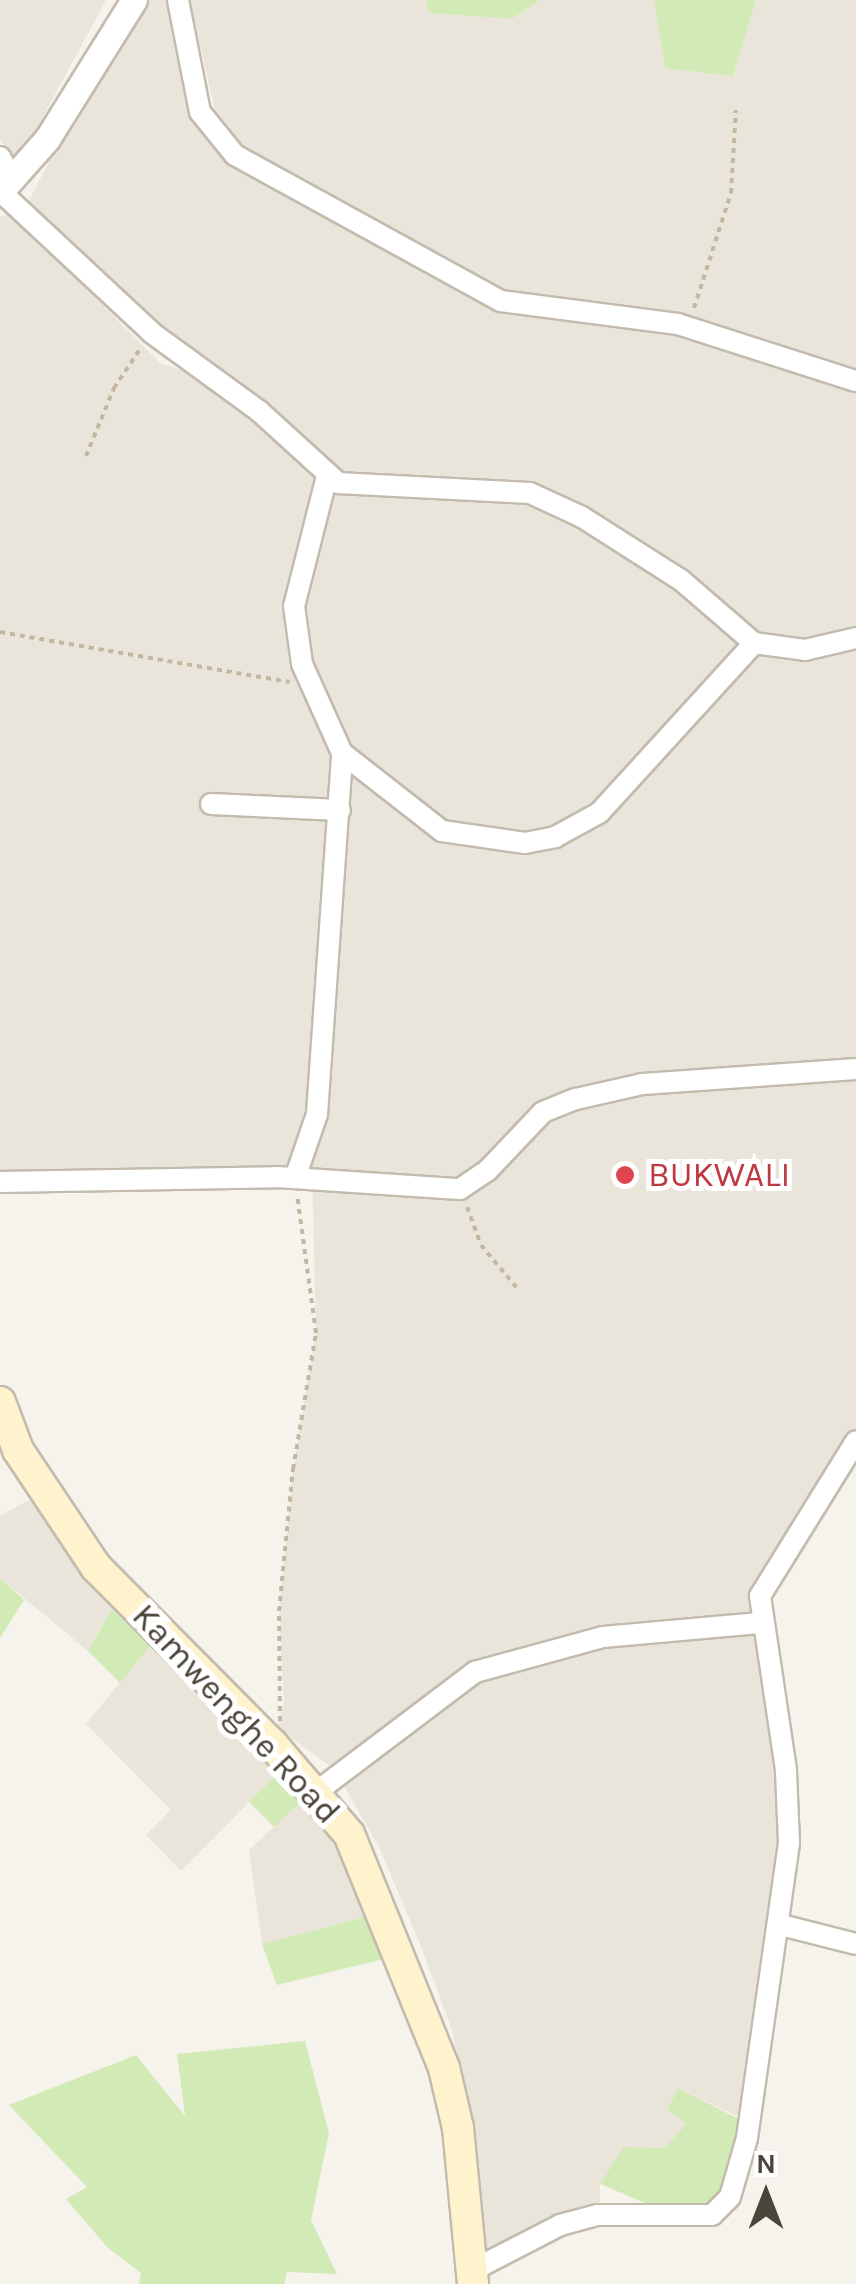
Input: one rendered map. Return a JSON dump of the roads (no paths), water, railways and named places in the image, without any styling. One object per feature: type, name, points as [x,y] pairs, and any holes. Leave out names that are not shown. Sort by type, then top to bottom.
[{"type":"main road","name":"Kamwenghe Road","points":[[0,1402],[18,1450],[96,1567],[272,1744],[349,1834],[371,1877],[444,2068],[473,2277]]},
{"type":"street","points":[[4,188],[115,39],[134,0]]},
{"type":"street","points":[[178,0],[200,112],[235,155],[501,301],[687,326],[856,381]]},
{"type":"street","points":[[0,156],[4,188],[152,332],[260,411],[327,476],[353,487],[505,490],[558,504],[680,580],[754,643],[805,650],[856,638]]},
{"type":"street","points":[[295,1178],[316,1114],[340,810],[342,754],[309,682],[296,640],[294,606],[327,476]]},
{"type":"street","points":[[342,754],[442,831],[475,840],[555,837],[599,812],[754,643]]},
{"type":"street","points":[[211,804],[340,810]]},
{"type":"street","points":[[0,1182],[295,1178],[460,1189],[487,1171],[543,1112],[576,1099],[642,1084],[856,1069]]},
{"type":"street","points":[[473,2277],[560,2225],[598,2215],[712,2215],[724,2208],[747,2138],[781,1924],[788,1843],[786,1770],[759,1623],[768,1575],[856,1441]]},
{"type":"street","points":[[315,1793],[476,1672],[604,1637],[759,1623]]},
{"type":"street","points":[[781,1924],[856,1944]]},
{"type":"place","name":"BUKWALI","points":[[625,1175]]}]
